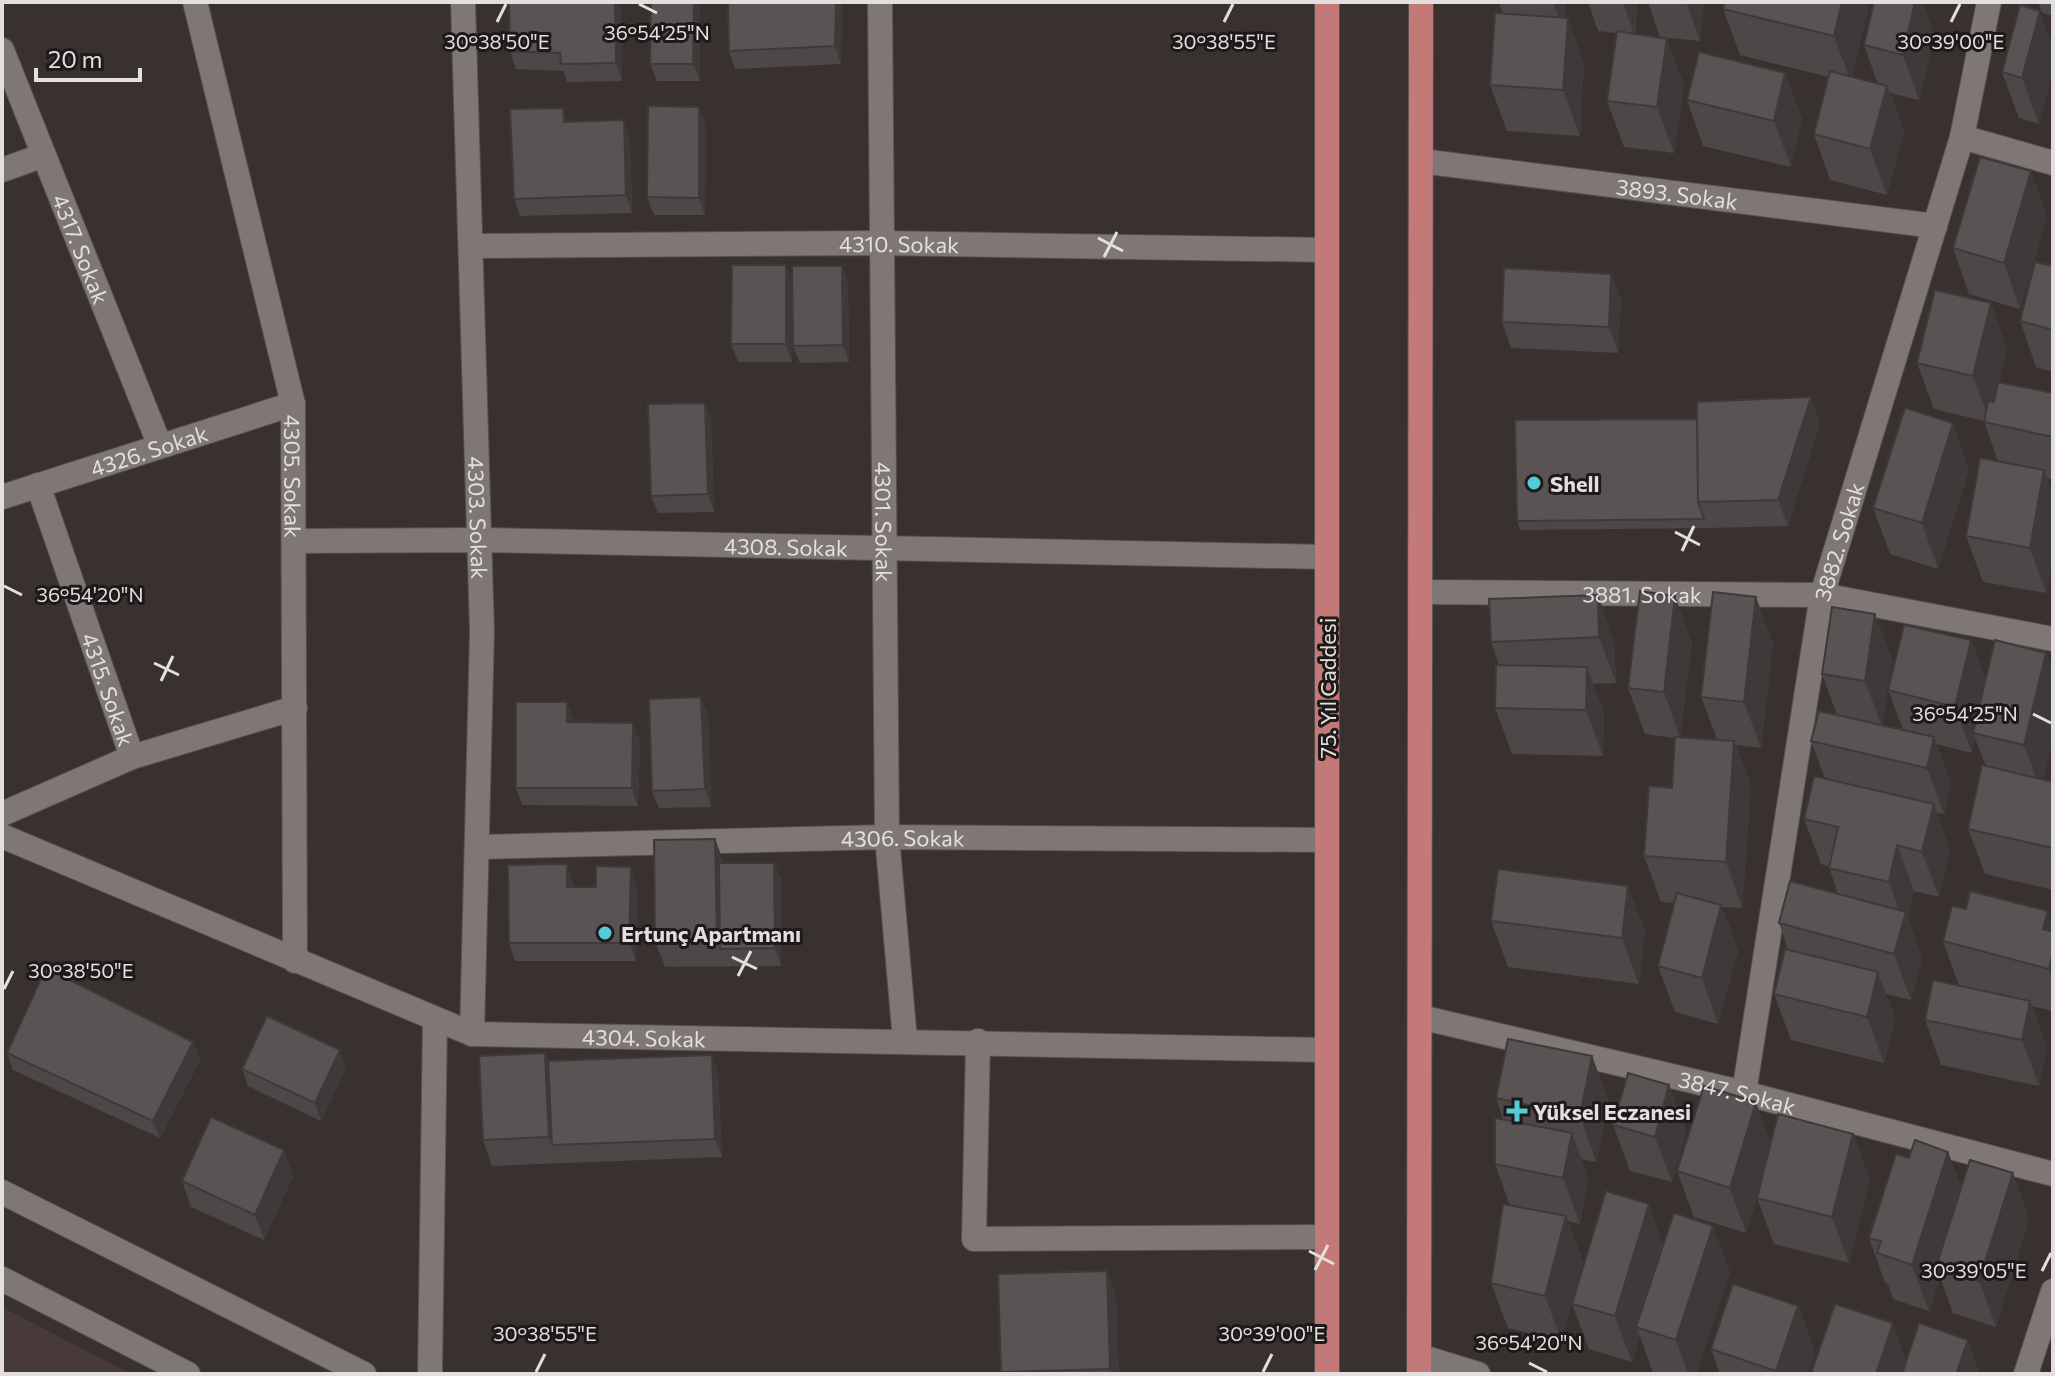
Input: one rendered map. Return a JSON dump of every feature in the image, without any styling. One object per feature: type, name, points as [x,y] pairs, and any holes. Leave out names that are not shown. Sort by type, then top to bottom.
[{"type":"main road","name":"75. Yıl Caddesi","points":[[1327,2],[1327,1374]]},
{"type":"main road","points":[[1419,1365],[1421,2]]},
{"type":"street","name":"4305. Sokak","points":[[195,2],[293,404],[295,961]]},
{"type":"street","name":"4303. Sokak","points":[[463,2],[482,632],[472,1034]]},
{"type":"street","name":"4301. Sokak","points":[[880,2],[887,837],[905,1040]]},
{"type":"street","name":"3882. Sokak","points":[[1744,1093],[1822,595],[1962,137],[1989,2]]},
{"type":"street","name":"4317. Sokak","points":[[2,50],[160,446]]},
{"type":"street","points":[[1962,137],[2053,163]]},
{"type":"street","points":[[2,170],[44,155]]},
{"type":"street","name":"3893. Sokak","points":[[1421,161],[1935,226]]},
{"type":"street","name":"4310. Sokak","points":[[471,246],[880,243],[1326,250]]},
{"type":"street","name":"4326. Sokak","points":[[2,497],[293,404]]},
{"type":"street","name":"4315. Sokak","points":[[38,485],[132,757]]},
{"type":"street","name":"4308. Sokak","points":[[294,541],[479,540],[1327,557]]},
{"type":"street","name":"3881. Sokak","points":[[1420,592],[1822,595],[2053,639]]},
{"type":"street","points":[[2,814],[132,757],[295,708]]},
{"type":"street","name":"4304. Sokak","points":[[2,836],[472,1034],[978,1041],[1327,1050]]},
{"type":"street","name":"4306. Sokak","points":[[477,847],[887,837],[1327,840]]},
{"type":"street","name":"3847. Sokak","points":[[1420,1017],[1744,1093],[2053,1174]]},
{"type":"street","points":[[430,1374],[435,1019]]},
{"type":"street","points":[[978,1041],[974,1239],[1327,1237]]},
{"type":"street","points":[[2,1192],[364,1374]]},
{"type":"street","points":[[2,1279],[188,1374]]},
{"type":"street","points":[[2026,1374],[2053,1291]]},
{"type":"street","points":[[1419,1365],[1478,1374]]},
{"type":"shaded area","points":[[2,1307],[131,1374],[2,1374]]},
{"type":"building","points":[[509,2],[615,2],[616,63],[561,64],[560,53],[510,51]]},
{"type":"building","points":[[651,2],[694,2],[693,64],[650,64]]},
{"type":"building","points":[[728,2],[836,2],[835,46],[729,51]]},
{"type":"building","points":[[1725,2],[1842,2],[1834,36],[1723,9]]},
{"type":"building","points":[[1874,2],[1915,2],[1903,55],[1864,45]]},
{"type":"building","points":[[2020,5],[2040,11],[2022,78],[2002,72]]},
{"type":"building","points":[[1495,13],[1568,18],[1563,90],[1490,85]]},
{"type":"building","points":[[1617,31],[1667,39],[1657,107],[1607,101]]},
{"type":"building","points":[[1699,52],[1785,73],[1774,121],[1687,100]]},
{"type":"building","points":[[1830,71],[1887,86],[1870,149],[1814,134]]},
{"type":"building","points":[[648,106],[699,107],[699,198],[647,197]]},
{"type":"building","points":[[563,108],[564,122],[624,120],[626,195],[514,199],[510,109]]},
{"type":"building","points":[[1980,157],[2031,171],[2004,263],[1953,248]]},
{"type":"building","points":[[2035,262],[2053,266],[2053,330],[2020,321]]},
{"type":"building","points":[[732,265],[786,265],[786,344],[731,344]]},
{"type":"building","points":[[792,266],[842,266],[843,345],[793,346]]},
{"type":"building","points":[[1504,268],[1611,274],[1609,327],[1502,322]]},
{"type":"building","points":[[1935,290],[1991,303],[1973,376],[1917,363]]},
{"type":"building","points":[[1998,382],[2053,393],[2053,437],[1984,422],[1988,401],[1994,402]]},
{"type":"building","points":[[1811,397],[1778,500],[1698,502],[1697,402]]},
{"type":"building","points":[[705,403],[708,494],[651,496],[648,404]]},
{"type":"building","points":[[1905,408],[1953,423],[1922,523],[1873,508]]},
{"type":"building","points":[[1697,419],[1698,502],[1704,519],[1517,521],[1515,420]]},
{"type":"building","points":[[1980,458],[2044,470],[2030,548],[1966,536]]},
{"type":"building","points":[[1640,591],[1675,596],[1664,692],[1628,688]]},
{"type":"building","points":[[1713,592],[1756,597],[1744,702],[1701,697]]},
{"type":"building","points":[[1598,595],[1599,637],[1491,642],[1489,599]]},
{"type":"building","points":[[1832,607],[1875,614],[1865,681],[1822,674]]},
{"type":"building","points":[[1904,625],[1971,640],[1955,707],[1888,690]]},
{"type":"building","points":[[1995,640],[2046,653],[2024,745],[1973,733]]},
{"type":"building","points":[[1496,665],[1587,667],[1586,710],[1495,708]]},
{"type":"building","points":[[701,697],[705,789],[652,791],[649,699]]},
{"type":"building","points":[[516,702],[567,702],[567,722],[633,723],[632,788],[516,788]]},
{"type":"building","points":[[1819,711],[1934,737],[1927,768],[1811,741]]},
{"type":"building","points":[[1675,737],[1734,741],[1726,862],[1644,856],[1649,786],[1672,788]]},
{"type":"building","points":[[1982,765],[2053,782],[2053,848],[1968,829]]},
{"type":"building","points":[[1814,776],[1934,804],[1922,852],[1897,845],[1889,882],[1829,868],[1838,827],[1804,819]]},
{"type":"building","points":[[715,839],[717,941],[655,941],[654,840]]},
{"type":"building","points":[[719,863],[774,863],[775,948],[720,949]]},
{"type":"building","points":[[567,864],[567,887],[596,887],[596,866],[631,867],[629,943],[509,943],[508,865]]},
{"type":"building","points":[[1498,869],[1628,886],[1622,938],[1491,921]]},
{"type":"building","points":[[1790,881],[1906,912],[1894,954],[1779,923]]},
{"type":"building","points":[[1970,891],[2048,911],[2043,929],[2053,932],[2049,969],[1943,941],[1952,906],[1966,909]]},
{"type":"building","points":[[1677,893],[1721,905],[1702,978],[1658,966]]},
{"type":"building","points":[[1785,949],[1878,972],[1867,1017],[1774,994]]},
{"type":"building","points":[[46,968],[193,1042],[153,1121],[7,1053]]},
{"type":"building","points":[[1933,980],[2030,1001],[2022,1040],[1925,1020]]},
{"type":"building","points":[[267,1016],[340,1050],[315,1103],[242,1069]]},
{"type":"building","points":[[1508,1039],[1592,1056],[1580,1116],[1496,1098]]},
{"type":"building","points":[[545,1053],[549,1137],[483,1140],[479,1056]]},
{"type":"building","points":[[712,1055],[715,1139],[552,1145],[548,1061]]},
{"type":"building","points":[[1628,1073],[1669,1085],[1655,1137],[1613,1125]]},
{"type":"building","points":[[1704,1086],[1756,1102],[1730,1188],[1677,1171]]},
{"type":"building","points":[[1778,1114],[1853,1134],[1832,1217],[1757,1198]]},
{"type":"building","points":[[211,1117],[284,1150],[255,1215],[182,1181]]},
{"type":"building","points":[[1495,1118],[1572,1133],[1563,1178],[1495,1164]]},
{"type":"building","points":[[1915,1140],[1948,1152],[1912,1265],[1877,1253],[1881,1241],[1869,1238],[1896,1154],[1909,1158]]},
{"type":"building","points":[[1970,1160],[2013,1173],[1979,1281],[1936,1267]]},
{"type":"building","points":[[1606,1191],[1649,1204],[1615,1316],[1572,1304]]},
{"type":"building","points":[[1503,1204],[1566,1216],[1545,1296],[1491,1283]]},
{"type":"building","points":[[1674,1213],[1713,1226],[1676,1340],[1636,1327]]},
{"type":"building","points":[[1107,1271],[1110,1369],[1001,1372],[998,1274]]},
{"type":"building","points":[[1733,1284],[1798,1306],[1776,1371],[1711,1349]]},
{"type":"building","points":[[1835,1304],[1893,1323],[1876,1374],[1811,1374]]},
{"type":"building","points":[[1919,1323],[1968,1340],[1956,1374],[1902,1374]]},
{"type":"place","name":"Shell","points":[[1534,483]]},
{"type":"place","name":"Ertunç Apartmanı","points":[[605,933]]},
{"type":"place","name":"Yüksel Eczanesi","points":[[1517,1111]]}]
